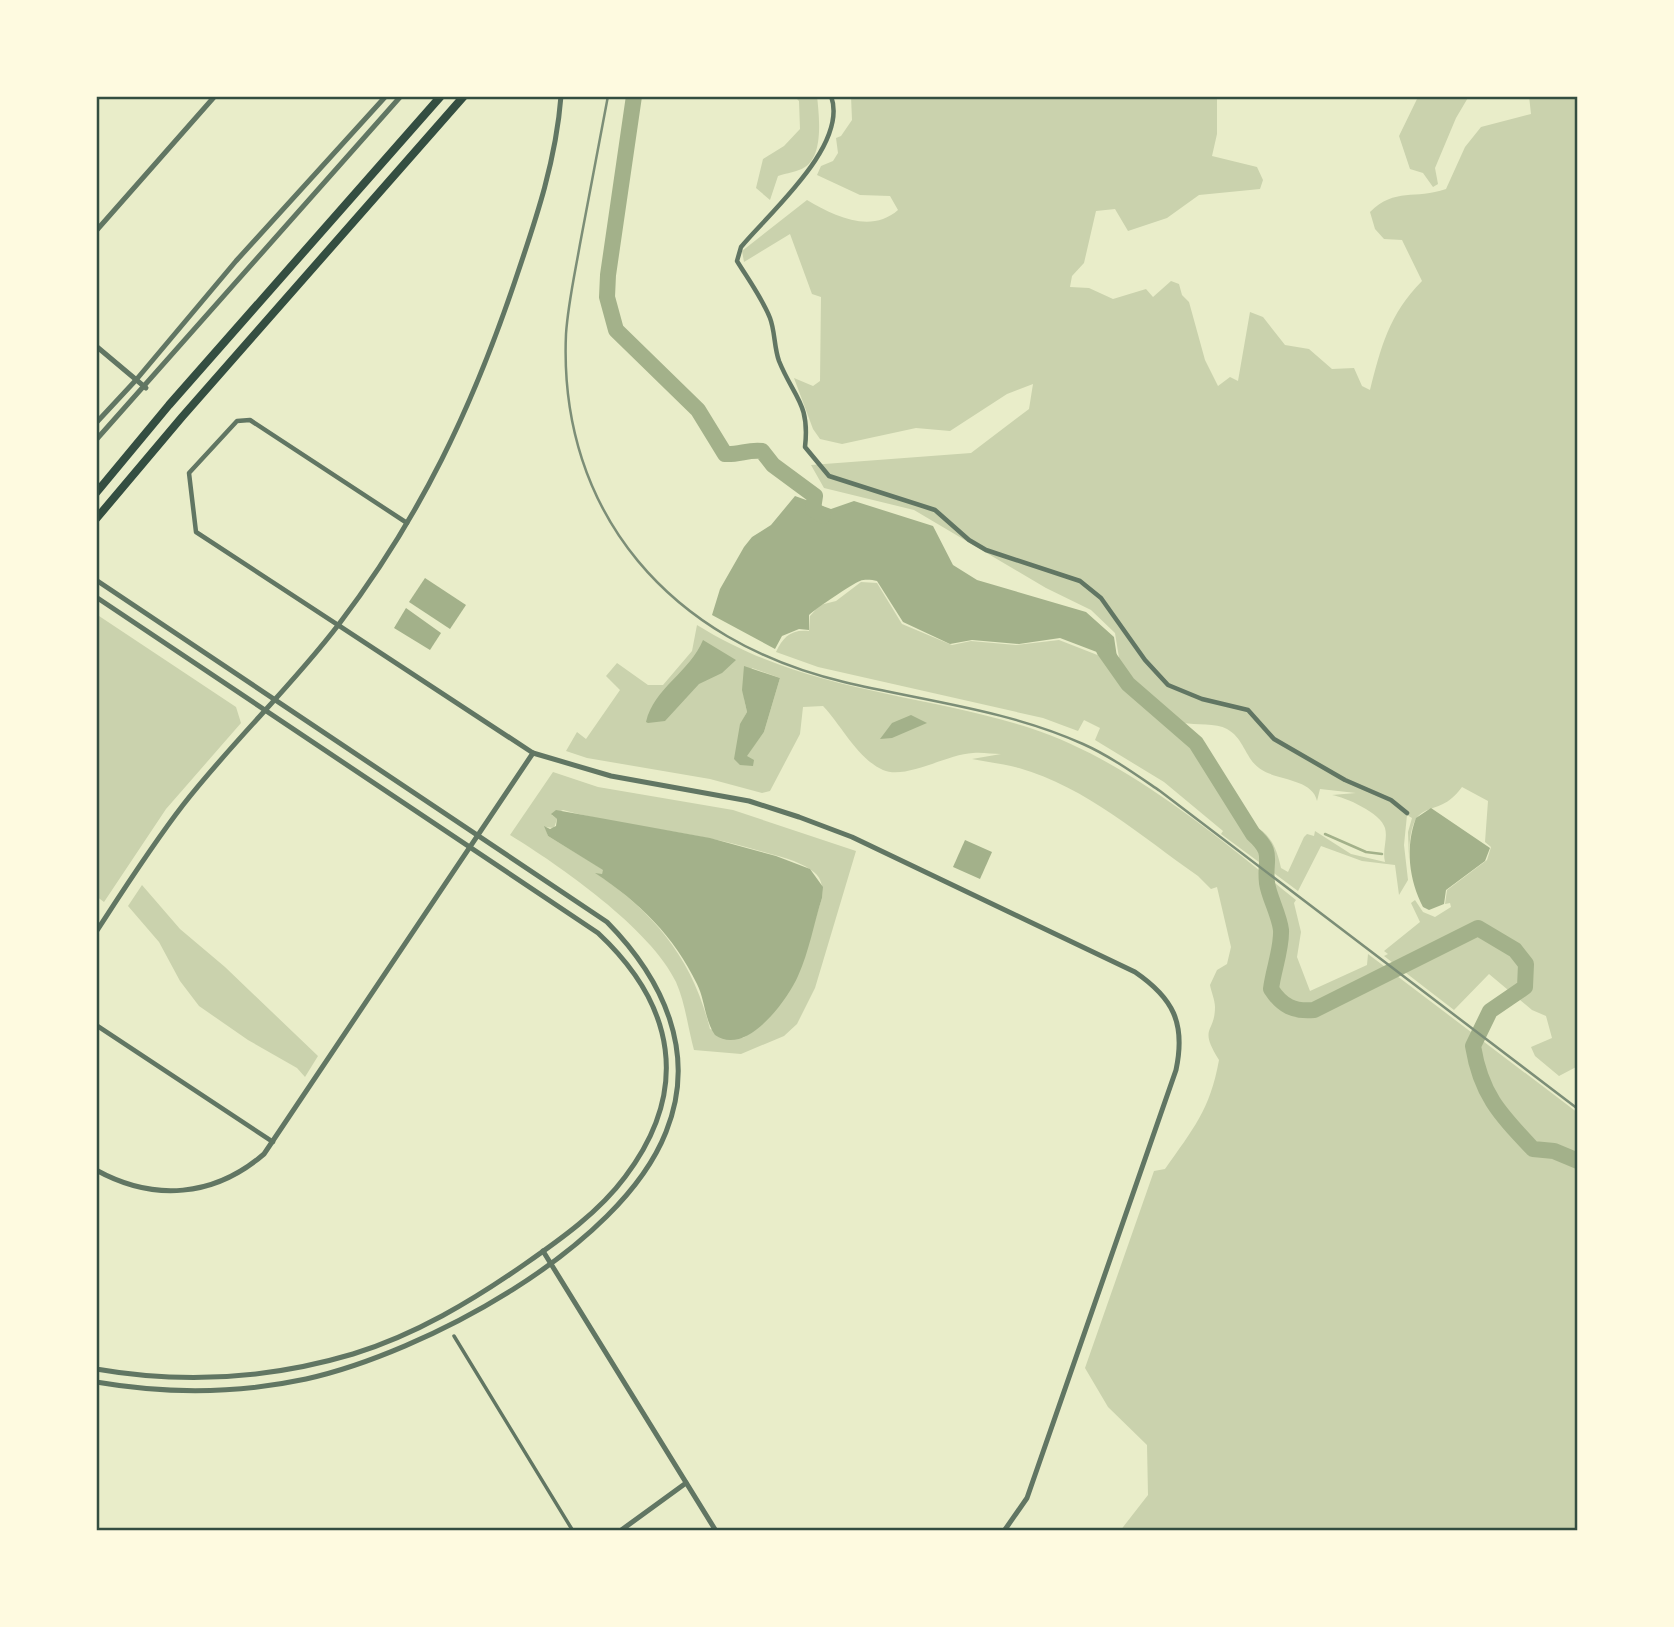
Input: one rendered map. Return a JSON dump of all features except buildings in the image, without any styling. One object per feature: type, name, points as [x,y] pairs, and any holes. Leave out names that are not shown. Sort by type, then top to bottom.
[{"type":"highway","points":[[96,493],[169,405],[441,96]]},
{"type":"highway","points":[[96,519],[182,416],[464,96]]},
{"type":"street","points":[[96,231],[215,96]]},
{"type":"street","points":[[96,423],[136,380],[236,261],[386,96]]},
{"type":"street","points":[[96,440],[146,388],[401,96]]},
{"type":"street","points":[[96,932],[184,804],[338,625],[407,523],[444,460],[499,328],[546,190],[559,127],[561,96]]},
{"type":"street","points":[[831,96],[834,114],[809,172],[741,247],[737,261],[771,321],[778,358],[808,423],[805,447],[822,470],[829,476],[935,510],[969,540],[986,550],[1080,581],[1101,598],[1145,660],[1168,685],[1202,699],[1248,710],[1274,739],[1345,780],[1391,800],[1407,813]]},
{"type":"street","points":[[96,346],[146,388]]},
{"type":"street","points":[[407,523],[250,420],[237,421],[189,473],[196,532],[533,753],[611,776],[749,801],[852,837],[1135,972],[1157,987],[1170,1003],[1180,1041],[1176,1070],[1027,1498],[1004,1531]]},
{"type":"street","points":[[96,580],[480,834],[607,922],[646,967],[663,996],[673,1023],[678,1079],[666,1133],[633,1188],[609,1213],[550,1264],[440,1330],[356,1365],[306,1378],[208,1392],[162,1391],[96,1382]]},
{"type":"street","points":[[96,597],[575,915],[612,946],[638,974],[662,1027],[666,1076],[653,1130],[643,1150],[624,1178],[601,1203],[543,1251],[445,1315],[354,1353],[263,1374],[165,1378],[96,1369]]},
{"type":"street","points":[[96,1170],[125,1184],[147,1190],[174,1192],[196,1189],[245,1171],[273,1142],[533,753]]},
{"type":"street","points":[[96,1025],[273,1142]]},
{"type":"street","points":[[543,1251],[716,1531]]},
{"type":"street","points":[[454,1336],[573,1531]]},
{"type":"street","points":[[620,1531],[686,1483]]},
{"type":"shaded area","points":[[794,96],[817,96],[818,144],[815,154],[805,167],[778,176],[770,200],[756,188],[763,159],[784,146],[800,129],[799,101]]},
{"type":"shaded area","points":[[851,96],[1217,96],[1217,134],[1212,156],[1257,167],[1263,180],[1260,189],[1199,195],[1167,218],[1128,231],[1115,209],[1096,211],[1084,263],[1072,276],[1070,287],[1089,288],[1113,299],[1146,289],[1153,297],[1171,281],[1179,284],[1182,295],[1189,302],[1205,360],[1218,386],[1230,377],[1238,381],[1250,312],[1263,317],[1285,345],[1309,349],[1332,369],[1354,368],[1362,386],[1370,390],[1394,319],[1422,281],[1402,240],[1384,239],[1375,229],[1370,212],[1388,199],[1446,189],[1465,147],[1481,127],[1531,114],[1529,96],[1578,96],[1578,1066],[1559,1076],[1535,1056],[1531,1047],[1552,1038],[1546,1016],[1532,1010],[1489,974],[1454,1010],[1384,956],[1388,954],[1384,951],[1420,922],[1411,903],[1415,900],[1423,912],[1435,917],[1451,907],[1450,903],[1445,904],[1447,890],[1487,860],[1491,847],[1485,842],[1488,801],[1462,787],[1452,798],[1419,815],[1410,838],[1409,860],[1408,832],[1412,818],[1407,815],[1404,845],[1408,880],[1399,895],[1395,865],[1362,861],[1321,846],[1298,891],[1221,834],[1223,831],[1164,782],[1095,740],[1100,728],[1084,720],[1078,731],[1043,718],[818,667],[776,652],[788,635],[797,631],[809,631],[810,616],[820,605],[836,601],[861,582],[877,583],[902,624],[952,645],[971,641],[1016,645],[1059,640],[1100,656],[1111,672],[1120,664],[1115,633],[1091,610],[1046,588],[914,510],[824,488],[811,465],[971,453],[1029,409],[1033,384],[1007,394],[950,431],[916,428],[842,444],[820,439],[813,429],[794,378],[813,386],[820,381],[821,297],[812,294],[790,234],[744,262],[742,251],[807,200],[841,217],[864,222],[876,221],[898,210],[890,196],[860,195],[817,175],[821,166],[833,161],[838,153],[836,138],[841,136],[852,120]],"holes":[[[1183,723],[1227,729],[1238,738],[1256,766],[1309,788],[1317,801],[1320,789],[1356,793],[1332,795],[1362,807],[1382,822],[1386,832],[1385,862],[1351,854],[1315,831],[1314,836],[1307,834],[1304,837],[1288,872],[1281,868],[1276,850],[1268,836],[1238,819],[1216,778],[1190,742]]]},
{"type":"shaded area","points":[[1414,96],[1469,96],[1456,118],[1435,168],[1438,184],[1433,187],[1423,173],[1410,169],[1399,136],[1417,99]]},
{"type":"shaded area","points":[[795,496],[831,509],[854,501],[933,526],[953,565],[977,580],[1086,612],[1114,637],[1118,664],[1111,669],[1102,654],[1060,638],[1019,644],[972,640],[950,644],[903,622],[877,581],[873,580],[860,581],[826,602],[809,615],[809,630],[799,629],[782,636],[775,649],[712,615],[720,589],[744,547],[752,537],[771,525]]},
{"type":"shaded area","points":[[425,578],[466,605],[450,629],[409,602]]},
{"type":"shaded area","points":[[406,608],[441,633],[430,650],[394,628]]},
{"type":"shaded area","points":[[96,614],[236,707],[241,723],[166,809],[104,902],[96,896]]},
{"type":"shaded area","points":[[697,625],[779,665],[820,678],[1030,728],[1101,759],[1170,802],[1296,900],[1294,903],[1301,932],[1297,957],[1310,991],[1367,965],[1368,954],[1578,1113],[1578,1531],[1120,1531],[1148,1495],[1147,1445],[1108,1407],[1085,1368],[1154,1171],[1165,1169],[1192,1130],[1211,1092],[1219,1060],[1209,1035],[1215,1007],[1210,985],[1217,970],[1227,964],[1231,947],[1217,887],[1211,889],[1198,876],[1113,814],[1067,787],[1019,768],[972,759],[1001,754],[963,754],[903,772],[883,770],[865,758],[823,706],[803,707],[800,734],[770,791],[762,793],[710,779],[587,758],[566,751],[577,732],[586,739],[620,690],[606,676],[617,663],[648,685],[663,685],[692,651]],"holes":[[[752,668],[780,678],[764,732],[746,756],[740,734],[747,712],[744,694],[746,679]]]},
{"type":"shaded area","points":[[703,640],[736,660],[722,673],[699,684],[665,721],[646,722],[656,699],[690,662]]},
{"type":"shaded area","points":[[744,666],[780,678],[764,732],[747,756],[754,760],[753,766],[740,765],[734,759],[740,724],[747,712],[742,690]]},
{"type":"shaded area","points":[[911,715],[927,723],[892,738],[880,739],[892,723]]},
{"type":"shaded area","points":[[553,772],[598,787],[733,810],[856,851],[815,988],[797,1024],[784,1036],[741,1054],[694,1050],[679,990],[664,962],[625,920],[602,900],[510,835]],"holes":[[[563,810],[736,844],[793,861],[818,876],[822,886],[822,898],[803,958],[787,994],[761,1025],[743,1038],[710,1029],[693,981],[669,940],[654,922],[597,874],[602,874],[604,870],[548,836],[545,827],[554,828],[557,819],[552,815]]]},
{"type":"shaded area","points":[[1431,808],[1490,848],[1485,861],[1446,890],[1444,904],[1429,910],[1423,907],[1414,886],[1410,840],[1416,818]]},
{"type":"shaded area","points":[[556,810],[710,838],[776,856],[810,869],[823,887],[808,947],[793,987],[764,1023],[740,1039],[727,1040],[715,1035],[697,984],[678,950],[666,935],[641,908],[595,873],[602,874],[603,870],[548,836],[544,826],[550,829],[556,826],[557,819],[551,814]]},
{"type":"shaded area","points":[[965,840],[992,852],[980,879],[953,867]]},
{"type":"shaded area","points":[[142,885],[180,929],[225,967],[318,1056],[305,1077],[297,1068],[248,1040],[199,1006],[180,981],[159,942],[128,906]]},
{"type":"waterway","points":[[634,96],[608,275],[607,297],[616,330],[698,410],[725,454],[762,451],[773,465],[815,496],[813,509],[823,516]]},
{"type":"waterway","points":[[1104,650],[1128,684],[1196,743],[1264,847],[1268,888],[1281,930],[1271,989],[1280,1000],[1295,1009],[1314,1010],[1478,928],[1515,950],[1526,964],[1525,987],[1490,1011],[1473,1046],[1481,1078],[1502,1114],[1533,1149],[1554,1151],[1578,1161]]},
{"type":"waterway","points":[[1325,834],[1366,852],[1382,854]]},
{"type":"railway","points":[[608,96],[568,311],[566,334],[569,399],[582,459],[605,513],[638,561],[679,602],[727,636],[783,663],[844,682],[996,714],[1054,732],[1113,760],[1160,791],[1578,1109]]}]
